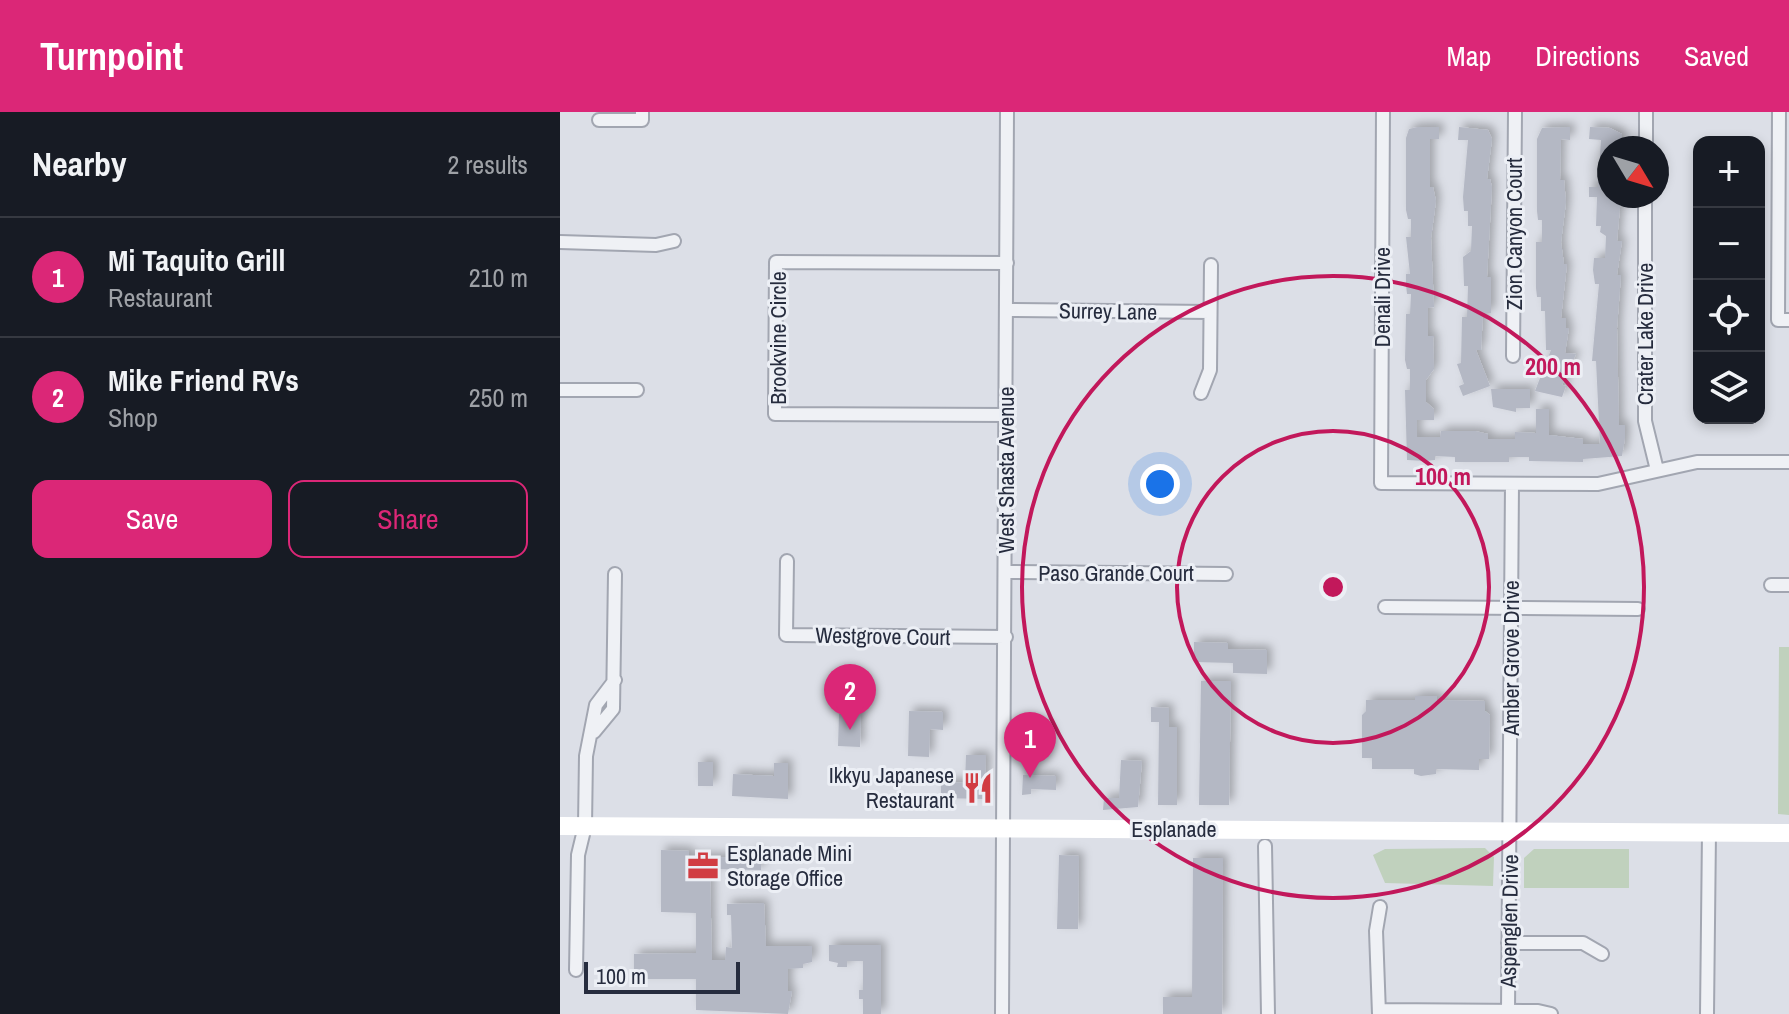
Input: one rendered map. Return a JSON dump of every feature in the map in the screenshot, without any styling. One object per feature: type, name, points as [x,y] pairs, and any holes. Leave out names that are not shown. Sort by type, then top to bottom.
[{"type":"main road","name":"Esplanade","points":[[560,826],[1789,833]]},
{"type":"street","points":[[599,120],[642,120],[642,112]]},
{"type":"street","name":"West Shasta Avenue","points":[[1002,1014],[1007,112]]},
{"type":"street","name":"Denali Drive","points":[[1383,112],[1381,483],[1512,484]]},
{"type":"street","name":"Zion Canyon Court","points":[[1513,356],[1515,112]]},
{"type":"street","points":[[1646,112],[1646,136]]},
{"type":"street","points":[[1779,112],[1783,320]]},
{"type":"street","name":"Crater Lake Drive","points":[[1645,208],[1645,421],[1657,470]]},
{"type":"street","points":[[560,242],[656,245],[674,241]]},
{"type":"street","name":"Brookvine Circle","points":[[1006,415],[775,414],[775,339],[776,262],[1007,263]]},
{"type":"street","points":[[1201,393],[1210,370],[1211,265]]},
{"type":"street","name":"Surrey Lane","points":[[1006,310],[1210,312]]},
{"type":"street","points":[[560,390],[637,390]]},
{"type":"street","points":[[1512,484],[1598,484],[1697,462],[1789,462]]},
{"type":"street","name":"Amber Grove Drive","points":[[1510,831],[1512,484]]},
{"type":"street","name":"Westgrove Court","points":[[787,561],[786,635],[1006,637]]},
{"type":"street","name":"Paso Grande Court","points":[[1006,572],[1226,574]]},
{"type":"street","points":[[592,735],[611,711],[615,680],[615,574]]},
{"type":"street","points":[[1771,585],[1789,585]]},
{"type":"street","points":[[1385,607],[1638,609]]},
{"type":"street","points":[[576,970],[578,855],[585,826],[586,756],[597,704],[615,680]]},
{"type":"street","points":[[597,704],[608,700],[611,711]]},
{"type":"street","name":"Aspenglen Drive","points":[[1508,1011],[1510,831]]},
{"type":"street","points":[[1707,1014],[1709,832]]},
{"type":"street","points":[[1265,846],[1268,1014]]},
{"type":"street","points":[[1380,907],[1376,931],[1379,1012],[1508,1011],[1551,1014]]},
{"type":"street","points":[[1508,943],[1583,943],[1602,954]]},
{"type":"green space","points":[[1779,647],[1789,647],[1789,815],[1778,814]]},
{"type":"green space","points":[[1485,848],[1494,857],[1493,886],[1385,883],[1373,855],[1385,849]]},
{"type":"green space","points":[[1534,849],[1629,849],[1629,888],[1524,888],[1524,858]]},
{"type":"building","points":[[1439,127],[1439,139],[1430,139],[1430,187],[1433,187],[1436,201],[1431,238],[1434,307],[1428,308],[1428,336],[1433,336],[1434,369],[1426,380],[1426,402],[1434,409],[1434,420],[1417,420],[1417,437],[1440,437],[1441,431],[1475,431],[1488,434],[1488,439],[1515,439],[1515,432],[1536,433],[1536,409],[1549,409],[1549,435],[1583,439],[1583,444],[1600,444],[1596,361],[1592,361],[1599,284],[1595,284],[1593,270],[1594,258],[1605,258],[1606,236],[1600,232],[1601,226],[1596,226],[1597,197],[1597,208],[1620,208],[1617,241],[1622,241],[1617,275],[1621,275],[1617,328],[1619,425],[1625,425],[1622,456],[1583,459],[1583,462],[1529,461],[1529,457],[1509,457],[1509,462],[1455,462],[1455,457],[1435,456],[1435,460],[1407,460],[1405,390],[1410,390],[1410,369],[1407,369],[1405,360],[1406,314],[1410,314],[1411,294],[1407,294],[1406,285],[1406,274],[1410,274],[1406,237],[1411,237],[1411,219],[1408,219],[1406,210],[1406,138],[1409,129]]},
{"type":"building","points":[[1459,127],[1488,130],[1492,139],[1487,179],[1490,179],[1492,187],[1487,277],[1491,277],[1491,313],[1483,313],[1481,350],[1476,350],[1490,386],[1463,396],[1459,386],[1464,384],[1457,364],[1461,363],[1462,317],[1467,317],[1468,286],[1464,286],[1463,257],[1471,251],[1472,226],[1468,226],[1468,211],[1464,211],[1463,197],[1468,140],[1458,140]]},
{"type":"building","points":[[1570,127],[1570,140],[1561,139],[1560,180],[1564,180],[1566,202],[1561,242],[1564,264],[1567,264],[1561,318],[1566,318],[1566,328],[1569,328],[1565,353],[1576,354],[1562,385],[1566,386],[1562,397],[1535,391],[1551,350],[1546,350],[1545,311],[1541,311],[1541,297],[1537,297],[1536,288],[1536,242],[1542,242],[1542,220],[1538,220],[1537,211],[1537,139],[1542,128]]},
{"type":"building","points":[[1590,127],[1610,128],[1622,134],[1589,139]]},
{"type":"building","points":[[1589,187],[1597,187],[1597,197],[1589,197]]},
{"type":"building","points":[[1491,389],[1530,389],[1530,408],[1516,408],[1516,412],[1493,407]]},
{"type":"building","points":[[1194,642],[1228,643],[1228,649],[1267,650],[1267,674],[1233,673],[1233,663],[1194,662]]},
{"type":"building","points":[[1201,681],[1231,681],[1229,805],[1199,805]]},
{"type":"building","points":[[1415,696],[1437,696],[1437,700],[1485,701],[1485,711],[1490,715],[1489,759],[1479,759],[1479,770],[1436,769],[1436,774],[1421,776],[1414,774],[1414,769],[1372,769],[1372,758],[1362,758],[1362,715],[1366,711],[1366,700],[1415,700]]},
{"type":"building","points":[[1151,707],[1169,708],[1169,727],[1177,727],[1177,805],[1158,805],[1159,722],[1151,722]]},
{"type":"building","points":[[909,711],[943,712],[943,730],[930,729],[929,757],[908,756]]},
{"type":"building","points":[[839,714],[861,715],[860,747],[838,746]]},
{"type":"building","points":[[966,755],[986,755],[985,799],[941,798],[941,782],[965,783]]},
{"type":"building","points":[[1121,760],[1142,761],[1138,807],[1103,810],[1104,798],[1119,798]]},
{"type":"building","points":[[698,762],[713,762],[713,786],[698,786]]},
{"type":"building","points":[[774,763],[788,763],[788,799],[732,796],[733,774],[774,776]]},
{"type":"building","points":[[1023,775],[1056,776],[1056,790],[1031,789],[1031,794],[1022,795]]},
{"type":"building","points":[[661,850],[689,851],[689,856],[714,857],[750,858],[750,853],[761,854],[761,870],[714,869],[714,875],[710,875],[712,960],[725,960],[726,947],[732,948],[731,915],[727,915],[727,904],[764,903],[766,946],[812,946],[812,962],[803,964],[803,968],[788,969],[788,991],[792,991],[788,1014],[696,1010],[696,979],[634,979],[634,954],[696,953],[696,913],[661,912]]},
{"type":"building","points":[[1059,855],[1079,856],[1078,929],[1057,929]]},
{"type":"building","points":[[1193,858],[1223,858],[1222,1014],[1163,1014],[1163,997],[1192,997]]},
{"type":"building","points":[[829,945],[881,945],[881,1014],[863,1014],[863,999],[859,999],[859,990],[863,990],[863,961],[847,961],[847,967],[837,967],[838,963],[829,961]]},
{"type":"place","name":"Mike Friend RVs","points":[[850,730]]},
{"type":"place","name":"Mi Taquito Grill","points":[[1030,778]]},
{"type":"place","name":"Ikkyu Japanese Restaurant","points":[[978,788]]},
{"type":"place","name":"Esplanade Mini Storage Office","points":[[703,866]]}]
